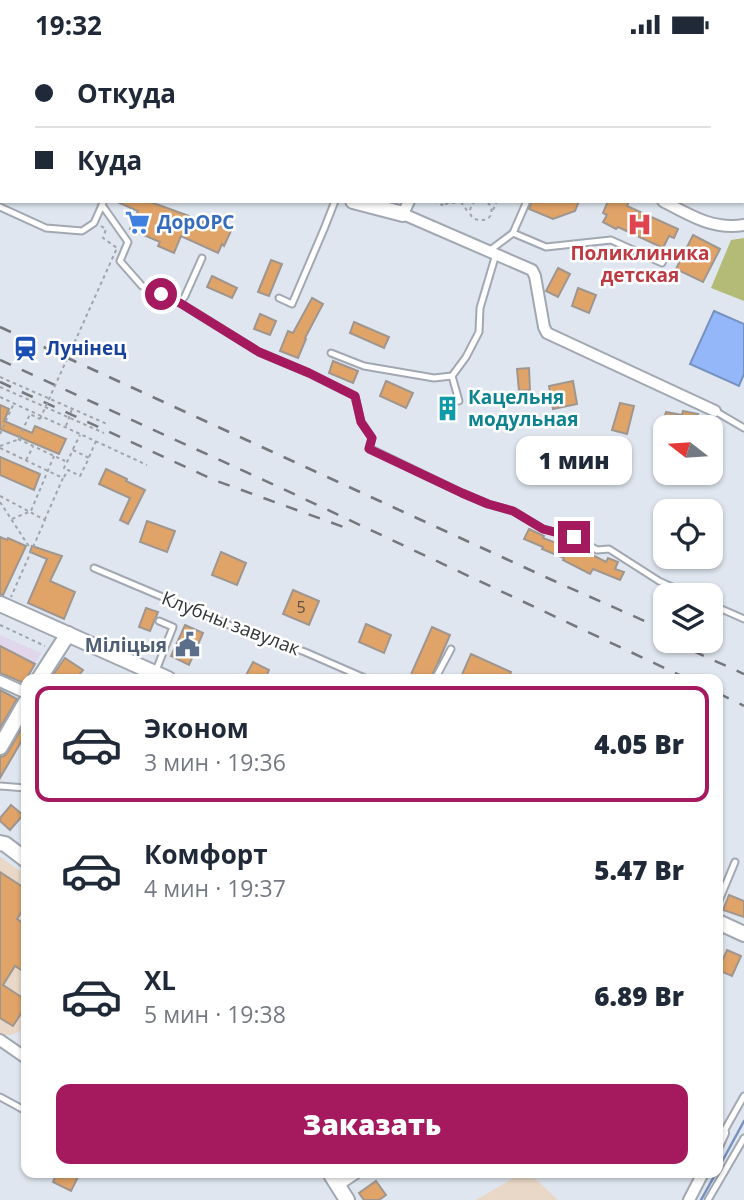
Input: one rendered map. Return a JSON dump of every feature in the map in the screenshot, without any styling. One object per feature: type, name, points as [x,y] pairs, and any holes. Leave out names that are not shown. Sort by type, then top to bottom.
[{"type":"street","points":[[373,203],[404,206],[492,253],[532,270],[547,333],[715,411]]},
{"type":"street","points":[[667,203],[702,222],[724,226],[744,225]]},
{"type":"street","points":[[6,601],[68,634],[157,674]]},
{"type":"street","points":[[43,674],[68,634]]},
{"type":"street","points":[[0,681],[21,691]]},
{"type":"street","points":[[0,747],[21,711]]},
{"type":"street","points":[[0,842],[21,857]]},
{"type":"street","points":[[723,924],[744,934]]},
{"type":"street","points":[[0,1041],[21,1055]]},
{"type":"street","points":[[333,1178],[347,1200]]},
{"type":"street","points":[[338,1185],[348,1178]]},
{"type":"street","points":[[689,1200],[700,1178]]},
{"type":"lane","points":[[0,207],[46,228],[82,231],[94,223],[102,203]]},
{"type":"lane","points":[[102,203],[128,242],[120,261],[142,286],[180,303],[259,352],[355,396],[361,422],[372,438],[369,449],[462,493],[513,511],[543,529],[574,537],[597,550],[609,549],[663,583]]},
{"type":"lane","points":[[279,298],[292,304],[334,203]]},
{"type":"lane","points":[[331,353],[364,366],[434,379],[452,376],[466,358],[479,333],[480,308],[492,253],[513,233],[526,203]]},
{"type":"lane","points":[[513,233],[546,247],[611,240],[662,263],[666,254]]},
{"type":"lane","points":[[180,303],[202,258]]},
{"type":"lane","points":[[452,376],[459,401]]},
{"type":"lane","points":[[715,411],[744,428]]},
{"type":"lane","name":"Клубны завулак","points":[[94,568],[236,628],[305,652],[356,674]]},
{"type":"lane","points":[[723,610],[744,619]]},
{"type":"lane","points":[[159,621],[173,627],[161,674]]},
{"type":"lane","points":[[438,674],[451,649]]},
{"type":"lane","points":[[0,786],[21,788]]},
{"type":"lane","points":[[723,891],[735,862]]},
{"type":"lane","points":[[723,1130],[744,1096]]},
{"type":"lane","points":[[0,1097],[21,1108]]},
{"type":"lane","points":[[723,1174],[744,1138]]},
{"type":"lane","points":[[708,1200],[721,1178]]},
{"type":"path","points":[[437,203],[453,203]]},
{"type":"path","points":[[462,203],[471,216],[484,221],[495,203]]},
{"type":"path","points":[[471,216],[470,209],[474,203]]},
{"type":"path","points":[[489,203],[491,213]]},
{"type":"path","points":[[0,447],[18,439],[30,414],[40,419],[117,248],[103,238],[106,229]]},
{"type":"path","points":[[0,377],[107,424]]},
{"type":"path","points":[[0,387],[104,433]]},
{"type":"path","points":[[0,397],[147,465]]},
{"type":"path","points":[[0,434],[14,403]]},
{"type":"path","points":[[66,427],[72,409]]},
{"type":"path","points":[[81,434],[64,468],[68,470],[80,475],[96,441]]},
{"type":"path","points":[[18,439],[67,462]]},
{"type":"path","points":[[26,460],[33,446]]},
{"type":"path","points":[[0,447],[64,478]]},
{"type":"path","points":[[73,450],[89,458]]},
{"type":"path","points":[[12,519],[31,511],[54,456]]},
{"type":"path","points":[[6,601],[68,470]]},
{"type":"path","points":[[0,496],[45,520]]},
{"type":"path","points":[[0,502],[31,549]]},
{"type":"path","points":[[0,625],[57,652]]},
{"type":"shaded area","points":[[0,635],[41,653],[29,674],[21,674],[21,683],[0,673]]},
{"type":"shaded area","points":[[0,857],[21,872],[21,1030],[0,1036]]},
{"type":"shaded area","points":[[513,1178],[534,1178],[558,1200],[476,1200]]},
{"type":"green space","points":[[744,238],[744,301],[711,288],[731,240]]},
{"type":"water","points":[[714,311],[744,324],[744,374],[739,386],[690,364]]},
{"type":"building","points":[[120,203],[153,203],[189,216],[202,224],[205,218],[231,231],[218,253],[181,236],[174,253],[158,246],[160,242],[130,229],[138,211]]},
{"type":"building","points":[[531,203],[578,203],[575,211],[553,219],[529,209]]},
{"type":"building","name":"Поликлиника детская","points":[[607,203],[628,203],[627,206],[678,229],[674,238],[669,236],[663,248],[603,222],[607,215],[603,213]]},
{"type":"building","points":[[693,235],[720,249],[703,282],[676,269]]},
{"type":"building","points":[[271,260],[282,264],[269,296],[258,292]]},
{"type":"building","points":[[558,268],[570,274],[558,297],[546,291]]},
{"type":"building","points":[[212,276],[237,288],[232,298],[207,287]]},
{"type":"building","points":[[578,288],[596,295],[589,313],[572,306]]},
{"type":"building","points":[[312,298],[323,304],[298,358],[280,351],[288,331],[293,333]]},
{"type":"building","points":[[260,314],[276,321],[270,335],[254,329]]},
{"type":"building","points":[[354,322],[389,337],[384,348],[350,333]]},
{"type":"building","points":[[333,361],[358,371],[353,383],[329,373]]},
{"type":"building","points":[[529,368],[530,390],[519,391],[517,369]]},
{"type":"building","points":[[386,381],[413,393],[406,408],[380,396]]},
{"type":"building","points":[[573,381],[577,404],[553,409],[549,386]]},
{"type":"building","points":[[620,403],[634,406],[627,434],[612,430]]},
{"type":"building","points":[[0,405],[9,409],[4,421],[32,433],[35,426],[66,439],[59,454],[0,429]]},
{"type":"building","points":[[683,411],[698,414],[698,415],[682,415]]},
{"type":"building","points":[[0,457],[40,474],[34,490],[0,475]]},
{"type":"building","points":[[106,469],[145,490],[128,524],[120,520],[130,498],[99,484]]},
{"type":"building","points":[[147,521],[175,531],[167,552],[140,542]]},
{"type":"building","points":[[529,529],[544,536],[543,538],[569,548],[571,544],[606,562],[608,558],[618,562],[615,569],[624,572],[620,580],[593,569],[590,574],[524,539]]},
{"type":"building","points":[[0,537],[26,546],[3,595],[0,594]]},
{"type":"building","points":[[32,546],[62,556],[50,581],[75,592],[64,619],[28,603],[47,559],[30,552]]},
{"type":"building","points":[[221,552],[246,563],[237,585],[212,575]]},
{"type":"building","points":[[293,590],[319,601],[309,625],[283,614]]},
{"type":"building","points":[[146,608],[158,612],[150,631],[139,627]]},
{"type":"building","points":[[366,624],[391,635],[384,653],[359,642]]},
{"type":"building","name":"Міліцыя","points":[[185,625],[203,633],[189,665],[171,656]]},
{"type":"building","points":[[432,627],[450,635],[432,674],[411,674]]},
{"type":"building","points":[[0,646],[35,664],[29,674],[21,674],[21,682],[0,673]]},
{"type":"building","points":[[471,654],[511,672],[510,674],[462,674]]},
{"type":"building","points":[[65,658],[83,670],[80,674],[54,674]]},
{"type":"building","points":[[253,662],[269,670],[267,674],[247,674]]},
{"type":"building","points":[[0,690],[17,699],[0,728]]},
{"type":"building","points":[[21,730],[21,742],[0,778],[0,757],[8,752]]},
{"type":"building","points":[[11,805],[21,813],[21,817],[10,830],[0,818]]},
{"type":"building","points":[[0,872],[21,886],[21,913],[17,919],[21,922],[21,970],[15,966],[3,985],[21,997],[21,1014],[13,1026],[0,1018]]},
{"type":"building","points":[[729,895],[744,901],[744,917],[723,910]]},
{"type":"building","points":[[727,950],[741,956],[732,976],[723,972],[723,959]]},
{"type":"building","points":[[55,1178],[78,1178],[71,1191],[53,1182]]},
{"type":"building","points":[[376,1181],[386,1195],[379,1200],[364,1200],[359,1193]]},
{"type":"waterway","points":[[723,1160],[744,1121]]},
{"type":"waterway","points":[[701,1200],[713,1178]]},
{"type":"railway","points":[[0,327],[653,625]]},
{"type":"railway","points":[[0,360],[279,487],[677,674]]},
{"type":"railway","points":[[0,382],[214,480],[349,529]]},
{"type":"railway","points":[[698,653],[744,674]]},
{"type":"railway","points":[[723,696],[744,706]]},
{"type":"place","name":"ДорОРС","points":[[137,222]]},
{"type":"place","name":"Поликлиника детская","points":[[640,225]]},
{"type":"place","name":"Лунінец","points":[[26,348]]},
{"type":"place","name":"Кацельня модульная","points":[[448,408]]},
{"type":"place","name":"Міліцыя","points":[[187,645]]},
{"type":"route","points":[[161,294],[259,352],[355,396],[361,422],[372,438],[369,449],[462,493],[513,511],[543,529],[574,537]]}]
